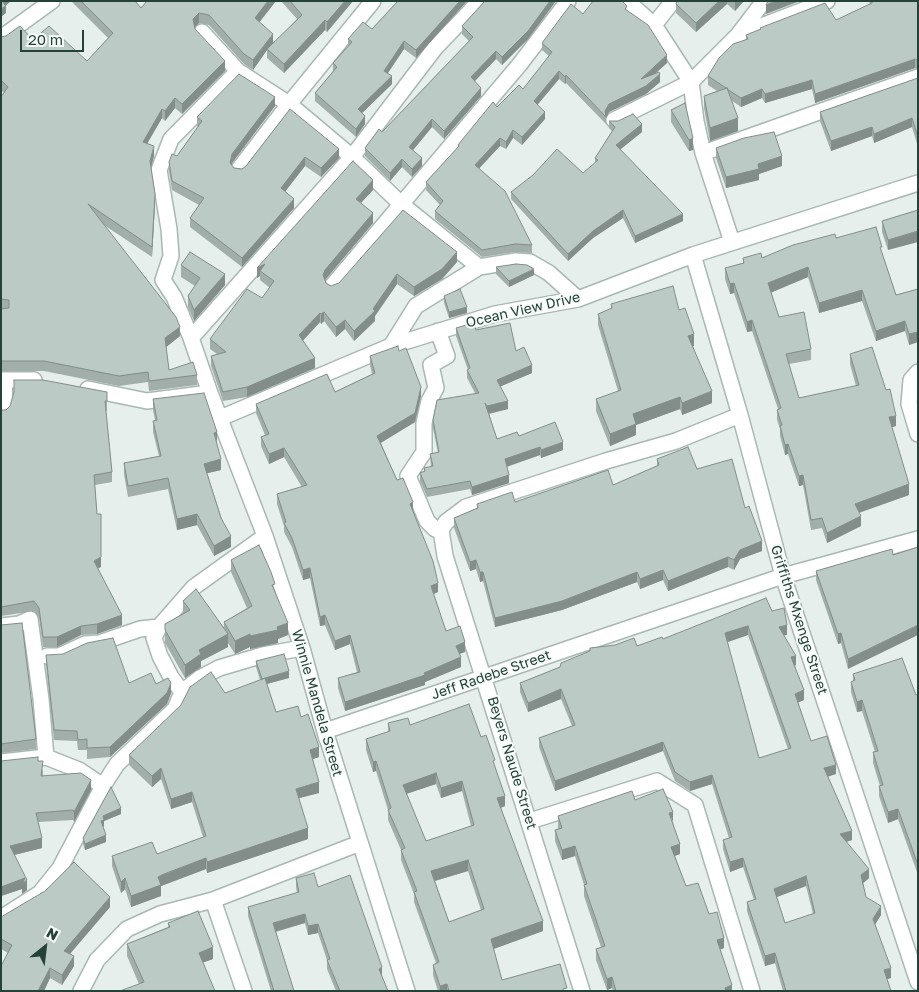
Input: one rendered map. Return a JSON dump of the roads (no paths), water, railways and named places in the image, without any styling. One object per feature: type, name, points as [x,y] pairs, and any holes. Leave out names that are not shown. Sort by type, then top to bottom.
[{"type":"street","points":[[1,38],[52,1]]},
{"type":"street","points":[[239,169],[373,1]]},
{"type":"street","points":[[192,338],[352,158],[435,48],[480,1]]},
{"type":"street","points":[[332,286],[400,203],[520,64],[568,1]]},
{"type":"street","points":[[627,1],[654,25],[691,82],[703,153],[732,242]]},
{"type":"street","points":[[654,25],[673,1]]},
{"type":"street","points":[[614,120],[691,82],[738,35],[764,1]]},
{"type":"street","points":[[738,35],[827,1]]},
{"type":"street","points":[[202,32],[238,71],[289,104],[352,158],[400,203],[479,267]]},
{"type":"street","name":"Winnie Mandela Street","points":[[238,71],[171,139],[159,170],[170,229],[171,256],[163,280],[174,297],[192,338],[218,419],[264,536],[302,648],[326,736],[407,991]]},
{"type":"street","points":[[703,153],[918,77]]},
{"type":"street","name":"Ocean View Drive","points":[[218,419],[391,346],[495,314],[578,299],[693,255],[918,183]]},
{"type":"street","name":"Griffiths Mxenge Street","points":[[693,255],[740,415],[782,576],[918,982]]},
{"type":"street","points":[[391,346],[416,306],[479,267],[516,261],[530,262],[549,273],[578,299]]},
{"type":"street","points":[[438,331],[447,356],[431,365],[436,388],[429,401],[424,423],[424,452],[408,476],[427,521],[435,528],[441,530],[446,522],[466,508],[606,461],[676,441],[740,415]]},
{"type":"street","points":[[918,372],[910,380],[909,404],[918,434]]},
{"type":"street","points":[[1,412],[5,402],[2,380],[53,382]]},
{"type":"street","points":[[72,386],[147,401],[210,392]]},
{"type":"street","name":"Beyers Naude Street","points":[[441,530],[445,556],[485,678],[582,991]]},
{"type":"street","points":[[182,692],[170,677],[157,647],[154,638],[159,628],[194,587],[264,536]]},
{"type":"street","name":"Jeff Radebe Street","points":[[326,736],[485,678],[782,576],[918,539]]},
{"type":"street","points":[[1,626],[19,624],[30,619],[46,757]]},
{"type":"street","points":[[35,656],[59,656],[85,644],[99,643],[140,629],[159,628]]},
{"type":"street","points":[[1,918],[40,893],[60,868],[102,786],[117,764],[175,709],[182,692],[200,678],[220,668],[263,655],[302,648]]},
{"type":"street","points":[[326,736],[407,991]]},
{"type":"street","points":[[1,762],[46,757],[79,770],[102,786]]},
{"type":"street","points":[[530,821],[657,781],[695,805],[752,991]]},
{"type":"street","points":[[81,991],[97,960],[126,929],[160,914],[212,900],[360,843]]},
{"type":"street","points":[[212,900],[244,991]]}]
